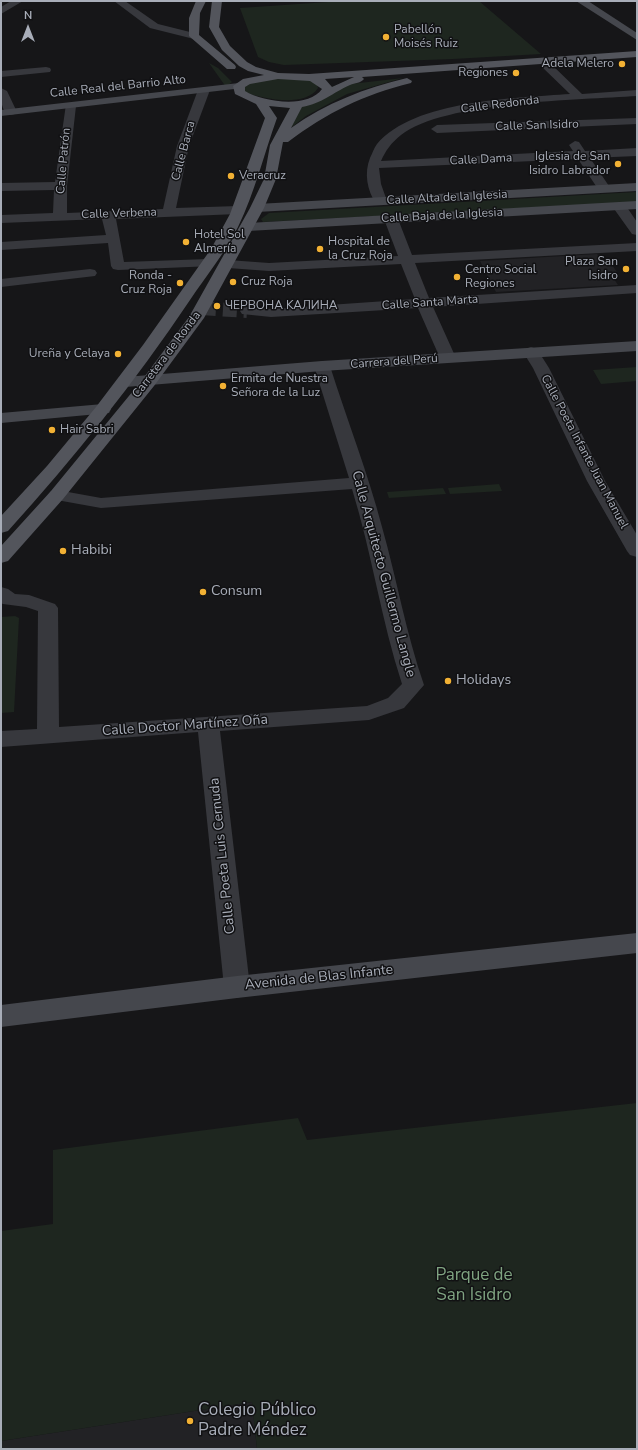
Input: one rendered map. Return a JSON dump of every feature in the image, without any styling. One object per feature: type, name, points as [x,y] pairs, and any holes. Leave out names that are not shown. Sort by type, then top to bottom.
[{"type":"main road","points":[[201,1],[196,7],[193,21],[194,36],[243,84]]},
{"type":"main road","points":[[217,1],[214,27],[226,48],[235,58],[247,66],[278,76]]},
{"type":"main road","points":[[243,84],[278,76],[310,77],[637,54]]},
{"type":"main road","points":[[243,84],[239,92],[261,103],[298,104],[322,99],[327,94],[346,83],[362,79],[637,59]]},
{"type":"main road","points":[[276,145],[324,110],[350,98],[392,84],[475,70]]},
{"type":"main road","points":[[310,77],[326,84],[328,89],[327,94]]},
{"type":"main road","name":"Carretera de Ronda","points":[[1,527],[125,382],[173,315],[231,227],[271,118],[261,103]]},
{"type":"main road","name":"Carretera de Ronda","points":[[1,557],[57,495],[150,380],[196,318],[228,264],[257,208],[270,178],[276,145],[298,104]]},
{"type":"street","points":[[1,11],[18,1]]},
{"type":"street","points":[[119,1],[154,26],[194,36]]},
{"type":"street","points":[[581,1],[637,37]]},
{"type":"street","points":[[546,65],[579,97]]},
{"type":"street","points":[[1,74],[46,70]]},
{"type":"street","name":"Calle Real del Barrio Alto","points":[[3,112],[70,106],[243,84]]},
{"type":"street","name":"Calle Barca","points":[[169,212],[183,146],[204,90]]},
{"type":"street","points":[[1,91],[3,112]]},
{"type":"street","name":"Calle Redonda","points":[[373,165],[384,144],[401,130],[416,123],[459,109],[637,92]]},
{"type":"street","points":[[544,100],[605,189]]},
{"type":"street","name":"Calle Patrón","points":[[60,216],[61,186],[70,106]]},
{"type":"street","name":"Calle San Isidro","points":[[416,123],[433,128],[561,125],[637,121]]},
{"type":"street","name":"Calle Dama","points":[[373,165],[637,152]]},
{"type":"street","points":[[373,165],[373,179],[381,201]]},
{"type":"street","points":[[1,187],[61,186]]},
{"type":"street","name":"Calle Alta de la Iglesia","points":[[257,208],[637,187]]},
{"type":"street","name":"Calle Baja de la Iglesia","points":[[248,226],[637,205]]},
{"type":"street","points":[[619,206],[637,231]]},
{"type":"street","name":"Calle Verbena","points":[[1,218],[238,210]]},
{"type":"street","points":[[108,215],[114,238],[118,266],[208,263]]},
{"type":"street","points":[[391,219],[424,304],[448,358]]},
{"type":"street","points":[[2,249],[45,243],[114,238]]},
{"type":"street","points":[[228,264],[269,267],[637,247]]},
{"type":"street","points":[[1,284],[90,273]]},
{"type":"street","name":"Calle Santa Marta","points":[[247,311],[271,313],[637,289]]},
{"type":"street","name":"Carrera del Perú","points":[[125,382],[322,366],[637,346]]},
{"type":"street","name":"Calle Poeta Infante Juan Manuel","points":[[531,352],[541,368],[596,481],[637,551]]},
{"type":"street","name":"Calle Arquitecto Guillermo Langle","points":[[322,366],[331,399],[373,526],[402,649],[413,685],[396,703],[369,713]]},
{"type":"street","points":[[1,418],[103,409]]},
{"type":"street","points":[[57,495],[101,503],[360,483]]},
{"type":"street","points":[[1,593],[10,600],[30,601],[48,608],[48,736]]},
{"type":"street","name":"Calle Doctor Martínez Oña","points":[[1,739],[369,713]]},
{"type":"street","name":"Calle Poeta Luis Cernuda","points":[[208,725],[237,987]]},
{"type":"street","name":"Avenida de Blas Infante","points":[[1,1016],[237,987],[637,943]]},
{"type":"shaded area","points":[[597,254],[603,262],[610,262],[619,275],[612,276],[618,285],[496,292],[480,261]]},
{"type":"shaded area","name":"Colegio Público Padre Méndez","points":[[252,1402],[257,1449],[1,1449],[1,1441]]},
{"type":"green space","name":"Pabellón Moisés Ruiz","points":[[343,1],[479,1],[541,54],[453,59],[284,65],[269,62],[258,57],[240,8]]},
{"type":"green space","points":[[209,63],[218,68],[232,82],[226,87]]},
{"type":"green space","points":[[303,77],[317,84],[318,88],[312,94],[304,98],[294,100],[273,99],[253,95],[245,92],[243,84],[249,80]]},
{"type":"green space","points":[[403,78],[347,94],[306,116],[284,133],[299,104],[330,90],[333,86]]},
{"type":"green space","points":[[637,192],[637,202],[263,222],[261,219],[269,213]]},
{"type":"green space","points":[[637,367],[637,381],[601,384],[593,370]]},
{"type":"green space","points":[[499,484],[502,491],[450,494],[448,488]]},
{"type":"green space","points":[[443,488],[446,494],[389,498],[387,492]]},
{"type":"green space","points":[[15,616],[19,618],[14,712],[1,713],[1,617]]},
{"type":"green space","name":"Parque de San Isidro","points":[[637,1103],[637,1449],[257,1449],[252,1402],[1,1441],[1,1231],[53,1224],[53,1150],[298,1118],[307,1140]]},
{"type":"tunnel","points":[[202,308],[247,311]]},
{"type":"place","name":"Pabellón Moisés Ruiz","points":[[386,37]]},
{"type":"place","name":"Adela Melero","points":[[622,64]]},
{"type":"place","name":"Regiones","points":[[516,73]]},
{"type":"place","name":"Iglesia de San Isidro Labrador","points":[[618,164]]},
{"type":"place","name":"Veracruz","points":[[231,176]]},
{"type":"place","name":"Hotel Sol Almería","points":[[186,242]]},
{"type":"place","name":"Hospital de la Cruz Roja","points":[[320,249]]},
{"type":"place","name":"Plaza San Isidro","points":[[626,269]]},
{"type":"place","name":"Centro Social Regiones","points":[[457,277]]},
{"type":"place","name":"Cruz Roja","points":[[233,282]]},
{"type":"place","name":"Ronda - Cruz Roja","points":[[180,283]]},
{"type":"place","name":"ЧЕРВOHA KAЛИHA","points":[[217,306]]},
{"type":"place","name":"Ureña y Celaya","points":[[118,354]]},
{"type":"place","name":"Ermita de Nuestra Señora de la Luz","points":[[223,386]]},
{"type":"place","name":"Hair Sabri","points":[[52,430]]},
{"type":"place","name":"Habibi","points":[[63,551]]},
{"type":"place","name":"Consum","points":[[203,592]]},
{"type":"place","name":"Holidays","points":[[448,681]]},
{"type":"place","name":"Colegio Público Padre Méndez","points":[[190,1421]]}]
